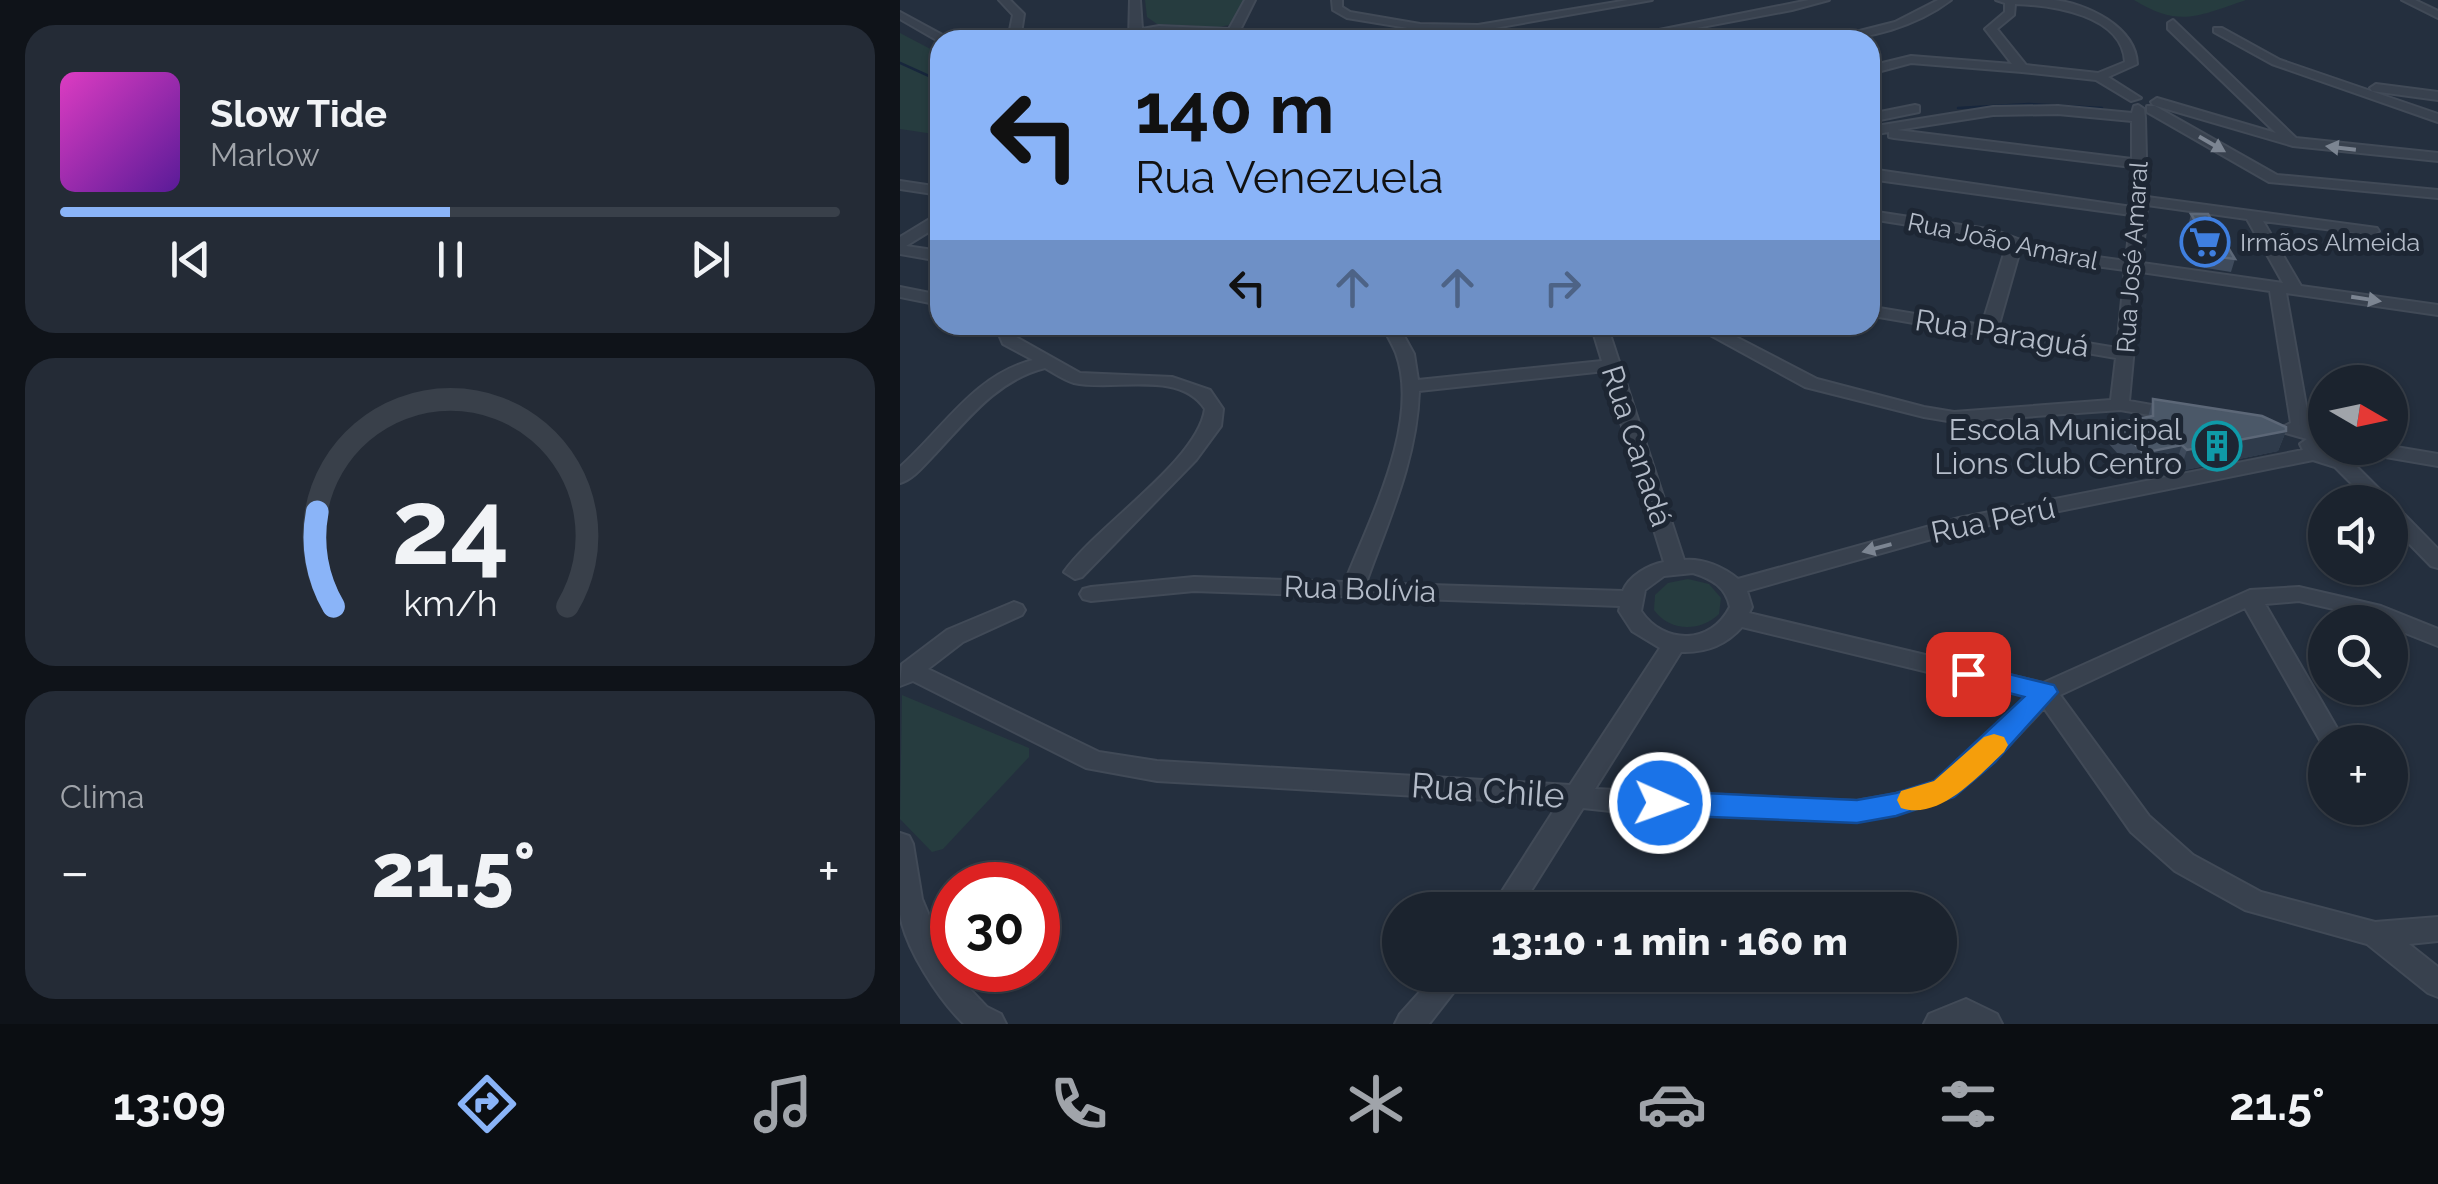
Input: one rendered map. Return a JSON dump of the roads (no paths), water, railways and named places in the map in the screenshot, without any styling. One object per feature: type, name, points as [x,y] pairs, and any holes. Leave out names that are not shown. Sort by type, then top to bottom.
[{"type":"street","points":[[1004,0],[1020,14],[1016,30]]},
{"type":"street","points":[[1135,0],[1136,30]]},
{"type":"street","points":[[1235,30],[1250,0]]},
{"type":"street","points":[[1338,0],[1337,8],[1348,15],[1453,29],[1501,25],[1647,0]]},
{"type":"street","points":[[1669,30],[1805,0]]},
{"type":"street","points":[[1781,4],[1824,0]]},
{"type":"street","points":[[1873,30],[1899,24],[1946,0]]},
{"type":"street","points":[[1880,66],[1911,59],[2100,77],[2132,64],[2123,38],[2084,8],[2001,0]]},
{"type":"street","points":[[2010,0],[2010,13],[1991,29],[2022,68]]},
{"type":"street","points":[[2413,1],[2438,15]]},
{"type":"street","points":[[900,14],[930,32]]},
{"type":"street","points":[[1138,21],[1158,30]]},
{"type":"street","points":[[2173,23],[2172,28],[2293,142]]},
{"type":"street","points":[[2218,30],[2256,54],[2438,118]]},
{"type":"street","points":[[2100,77],[2141,107],[2274,179],[2438,194]]},
{"type":"street","points":[[2322,77],[2438,96]]},
{"type":"street","points":[[1880,126],[1992,111],[2141,107],[2293,142],[2438,158]]},
{"type":"street","name":"Rua José Amaral","points":[[2120,405],[2135,267],[2141,107]]},
{"type":"street","points":[[1880,128],[2140,164]]},
{"type":"street","points":[[1880,175],[2372,231]]},
{"type":"street","points":[[900,185],[930,190]]},
{"type":"street","points":[[2253,216],[2286,288],[2301,428]]},
{"type":"street","name":"Rua João Amaral","points":[[1880,217],[1994,234],[2014,245],[2135,267],[2438,310]]},
{"type":"street","points":[[900,246],[930,225]]},
{"type":"street","points":[[1989,330],[2014,245]]},
{"type":"street","points":[[900,246],[930,254]]},
{"type":"street","points":[[900,292],[930,298]]},
{"type":"street","name":"Rua Paraguá","points":[[1880,313],[2125,354]]},
{"type":"street","points":[[1007,335],[1009,340],[1076,378],[1098,382],[1147,380],[1186,387],[1204,394],[1214,409],[1212,426],[1189,456],[1075,572]]},
{"type":"street","points":[[1352,588],[1411,425],[1414,386],[1395,335]]},
{"type":"street","name":"Rua Canadá","points":[[1601,335],[1676,566]]},
{"type":"street","points":[[1719,335],[1811,383],[1924,412],[1954,417],[2120,405],[2191,416]]},
{"type":"street","points":[[900,477],[996,379],[1031,364],[1051,361]]},
{"type":"street","points":[[1414,386],[1610,365]]},
{"type":"street","points":[[2308,433],[2301,428],[2262,428],[2308,440]]},
{"type":"street","name":"Rua Perú","points":[[1734,587],[1959,525],[2308,447]]},
{"type":"street","points":[[2408,455],[2438,460]]},
{"type":"street","points":[[2351,465],[2367,485]]},
{"type":"street","points":[[2408,531],[2438,562]]},
{"type":"street","points":[[1676,566],[1710,570],[1734,587],[1740,597],[1738,618],[1720,636],[1706,642],[1674,644],[1644,632],[1635,622],[1630,600],[1645,578],[1676,566]]},
{"type":"street","name":"Rua Bolívia","points":[[1091,594],[1194,584],[1630,600]]},
{"type":"street","points":[[1738,618],[2045,692],[2250,597],[2299,594],[2373,611],[2438,638]]},
{"type":"street","points":[[2250,597],[2323,725]]},
{"type":"street","points":[[905,674],[956,636],[1014,610]]},
{"type":"street","points":[[1515,892],[1674,644]]},
{"type":"street","name":"Rua Chile","points":[[905,674],[1095,761],[1157,771],[1620,802],[1857,812],[1944,789],[1985,754],[2045,692]]},
{"type":"street","points":[[2045,692],[2140,824],[2184,863],[2255,902],[2376,934],[2438,929]]},
{"type":"street","points":[[900,844],[902,885],[941,978],[980,1021],[991,1024]]},
{"type":"street","points":[[2376,934],[2438,984]]},
{"type":"street","points":[[1410,1024],[1439,992]]},
{"type":"street","points":[[1939,1024],[1966,1013],[1987,1024]]},
{"type":"waterway","points":[[900,63],[930,76]]},
{"type":"waterway","points":[[1958,108],[2029,104],[2102,108]]},
{"type":"place","name":"Irmãos Almeida","points":[[2205,242]]},
{"type":"place","name":"Escola Municipal Lions Club Centro","points":[[2217,446]]}]
